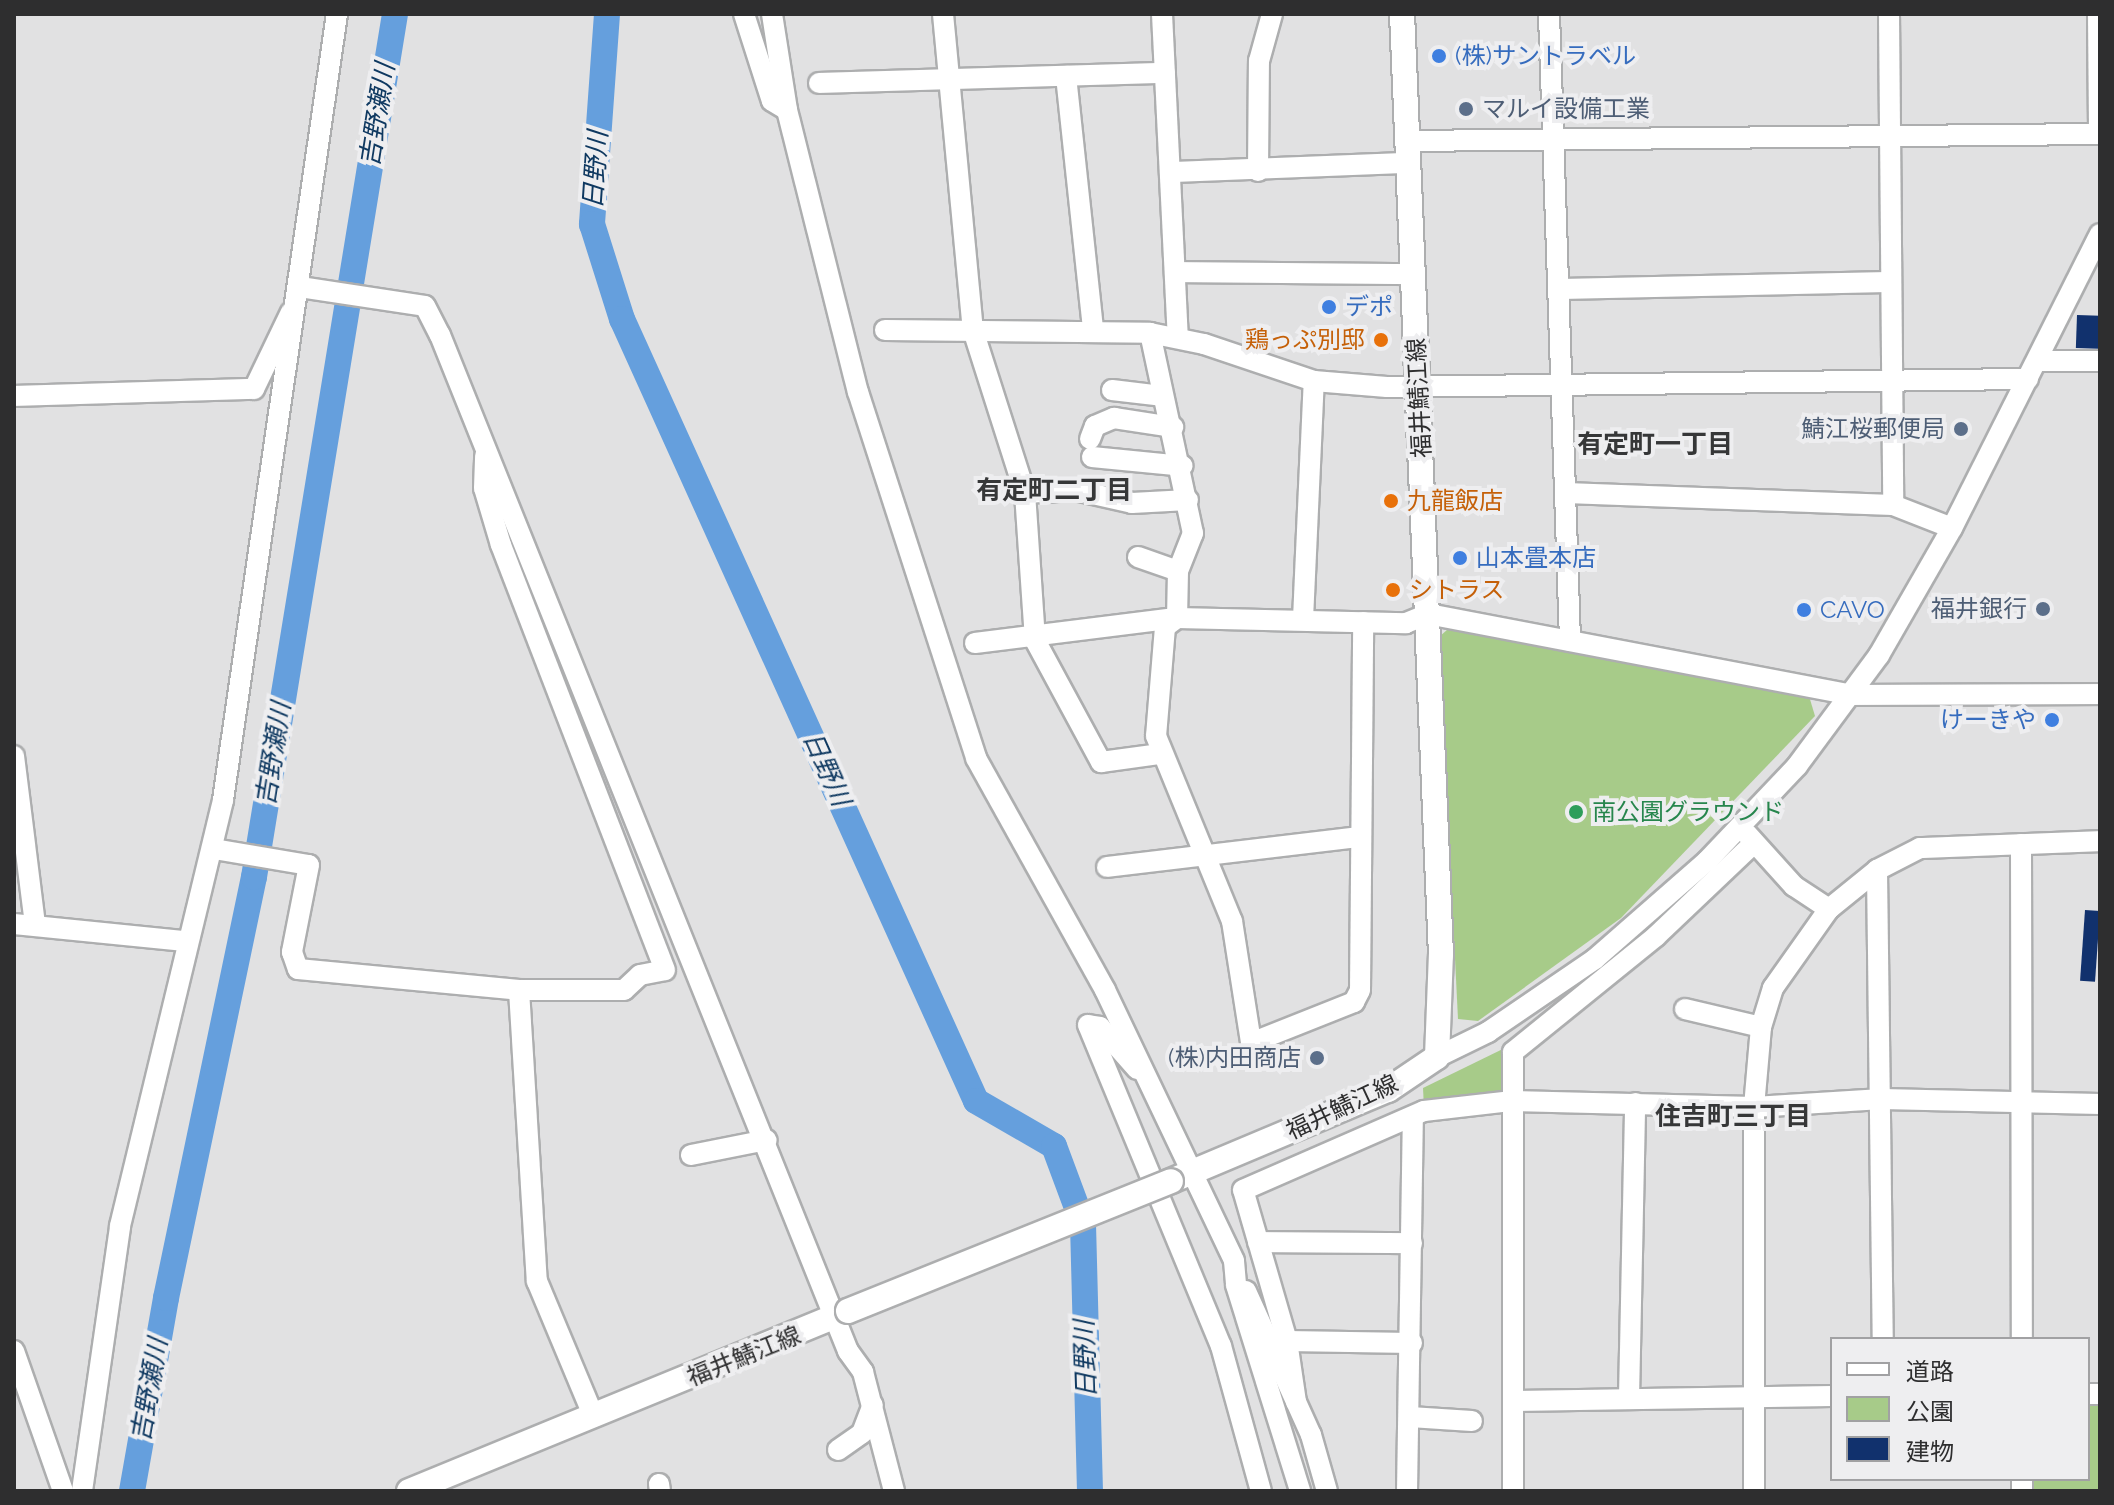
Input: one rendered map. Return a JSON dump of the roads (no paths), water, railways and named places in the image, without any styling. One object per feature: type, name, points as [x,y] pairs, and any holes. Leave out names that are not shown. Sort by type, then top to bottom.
[{"type":"main road","name":"福井鯖江線","points":[[409,1491],[1182,1177],[1388,1090],[1437,1057],[1441,955],[1402,14]]},
{"type":"street","points":[[82,1491],[120,1226],[176,1011],[185,941],[214,849],[298,296],[337,14]]},
{"type":"street","points":[[744,14],[772,101],[787,110]]},
{"type":"street","points":[[772,14],[787,110],[858,392],[976,758],[1151,1083],[1182,1177],[1234,1261],[1236,1285],[1300,1491]]},
{"type":"street","points":[[943,14],[973,330],[1025,493],[1035,640],[1101,762],[1160,754]]},
{"type":"street","points":[[1162,14],[1178,272],[1178,337]]},
{"type":"street","points":[[1258,171],[1259,61],[1272,14]]},
{"type":"street","points":[[1549,14],[1570,641]]},
{"type":"street","points":[[1889,14],[1893,505]]},
{"type":"street","points":[[1171,172],[1258,171],[1553,136],[2100,134],[2098,14]]},
{"type":"street","points":[[819,83],[1165,73]]},
{"type":"street","points":[[1066,76],[1093,329]]},
{"type":"street","points":[[1437,1057],[1488,1032],[1595,959],[1743,822],[1852,695],[1952,528],[2100,234]]},
{"type":"street","points":[[1178,272],[1413,274]]},
{"type":"street","points":[[1559,289],[1890,282]]},
{"type":"street","points":[[14,396],[254,389],[273,339],[298,296],[324,291],[425,306],[767,1140],[842,1315],[873,1405],[894,1491]]},
{"type":"street","points":[[885,330],[1093,329],[1150,333],[1178,337],[1314,381],[1418,387],[1892,380],[2033,370],[2100,361]]},
{"type":"street","points":[[1150,333],[1162,396],[1183,466],[1193,533],[1178,571],[1177,618]]},
{"type":"street","points":[[1303,619],[1314,381]]},
{"type":"street","points":[[1112,390],[1162,396]]},
{"type":"street","points":[[1173,427],[1114,418],[1095,426],[1091,448],[1183,466]]},
{"type":"street","points":[[214,849],[309,865],[292,952],[298,969],[519,990],[624,990],[640,975],[665,970],[501,545],[484,488],[485,447]]},
{"type":"street","points":[[1025,493],[1075,490],[1132,503],[1188,500]]},
{"type":"street","points":[[1566,493],[1893,505],[1952,528]]},
{"type":"street","points":[[1138,557],[1178,571]]},
{"type":"street","points":[[975,643],[1035,640],[1122,622],[1177,618],[1406,623],[1428,614],[1852,695],[2100,694]]},
{"type":"street","points":[[1177,618],[1165,627],[1154,703],[1160,754],[1205,855],[1240,949],[1251,1043],[1354,1002],[1360,990],[1358,837],[1363,622]]},
{"type":"street","points":[[14,756],[24,924],[185,941]]},
{"type":"street","points":[[1743,822],[1752,845],[1829,909]]},
{"type":"street","points":[[1107,867],[1358,837]]},
{"type":"street","points":[[1754,1491],[1757,1399],[1754,1107],[1761,1027],[1773,988],[1829,909],[1877,870],[1920,848],[2100,841]]},
{"type":"street","points":[[2021,844],[2022,1337]]},
{"type":"street","points":[[1513,1491],[1513,1052],[1656,936],[1752,845]]},
{"type":"street","points":[[1877,870],[1883,1337]]},
{"type":"street","points":[[519,990],[537,1281],[594,1417]]},
{"type":"street","points":[[1685,1009],[1761,1027]]},
{"type":"street","points":[[1151,1083],[1100,1027],[1088,1025],[1221,1346],[1261,1491]]},
{"type":"street","points":[[1296,1402],[1287,1341],[1243,1190],[1413,1117],[1512,1101],[1754,1107],[1882,1099],[2021,1106],[2100,1104]]},
{"type":"street","points":[[1629,1398],[1635,1103]]},
{"type":"street","points":[[1407,1491],[1412,1343],[1413,1117]]},
{"type":"street","points":[[691,1155],[767,1140]]},
{"type":"street","points":[[1258,1242],[1412,1243]]},
{"type":"street","points":[[1236,1285],[1247,1292],[1269,1333],[1327,1491]]},
{"type":"street","points":[[1287,1341],[1412,1343]]},
{"type":"street","points":[[14,1351],[63,1491]]},
{"type":"street","points":[[1515,1401],[1830,1396]]},
{"type":"street","points":[[838,1450],[862,1433],[873,1405]]},
{"type":"street","points":[[1410,1417],[1472,1421]]},
{"type":"waterway","name":"吉野瀬川","points":[[132,1491],[166,1298],[254,877],[395,14]]},
{"type":"waterway","name":"日野川","points":[[607,14],[592,224],[622,319],[976,1101],[1054,1146],[1083,1224],[1090,1491]]},
{"type":"place","name":"(株)サントラベル","points":[[1439,56]]},
{"type":"place","name":"マルイ設備工業","points":[[1466,109]]},
{"type":"place","name":"デポ","points":[[1329,307]]},
{"type":"place","name":"鶏っぷ別邸","points":[[1381,340]]},
{"type":"place","name":"鯖江桜郵便局","points":[[1961,429]]},
{"type":"place","name":"九龍飯店","points":[[1391,501]]},
{"type":"place","name":"山本畳本店","points":[[1460,558]]},
{"type":"place","name":"シトラス","points":[[1393,590]]},
{"type":"place","name":"福井銀行","points":[[2043,609]]},
{"type":"place","name":"CAVO","points":[[1804,610]]},
{"type":"place","name":"けーきや","points":[[2052,720]]},
{"type":"place","name":"南公園グラウンド","points":[[1576,812]]},
{"type":"place","name":"(株)内田商店","points":[[1317,1058]]},
{"type":"district","name":"有定町一丁目","points":[[1655,445]]},
{"type":"district","name":"有定町二丁目","points":[[1054,491]]},
{"type":"district","name":"住吉町三丁目","points":[[1733,1117]]}]
